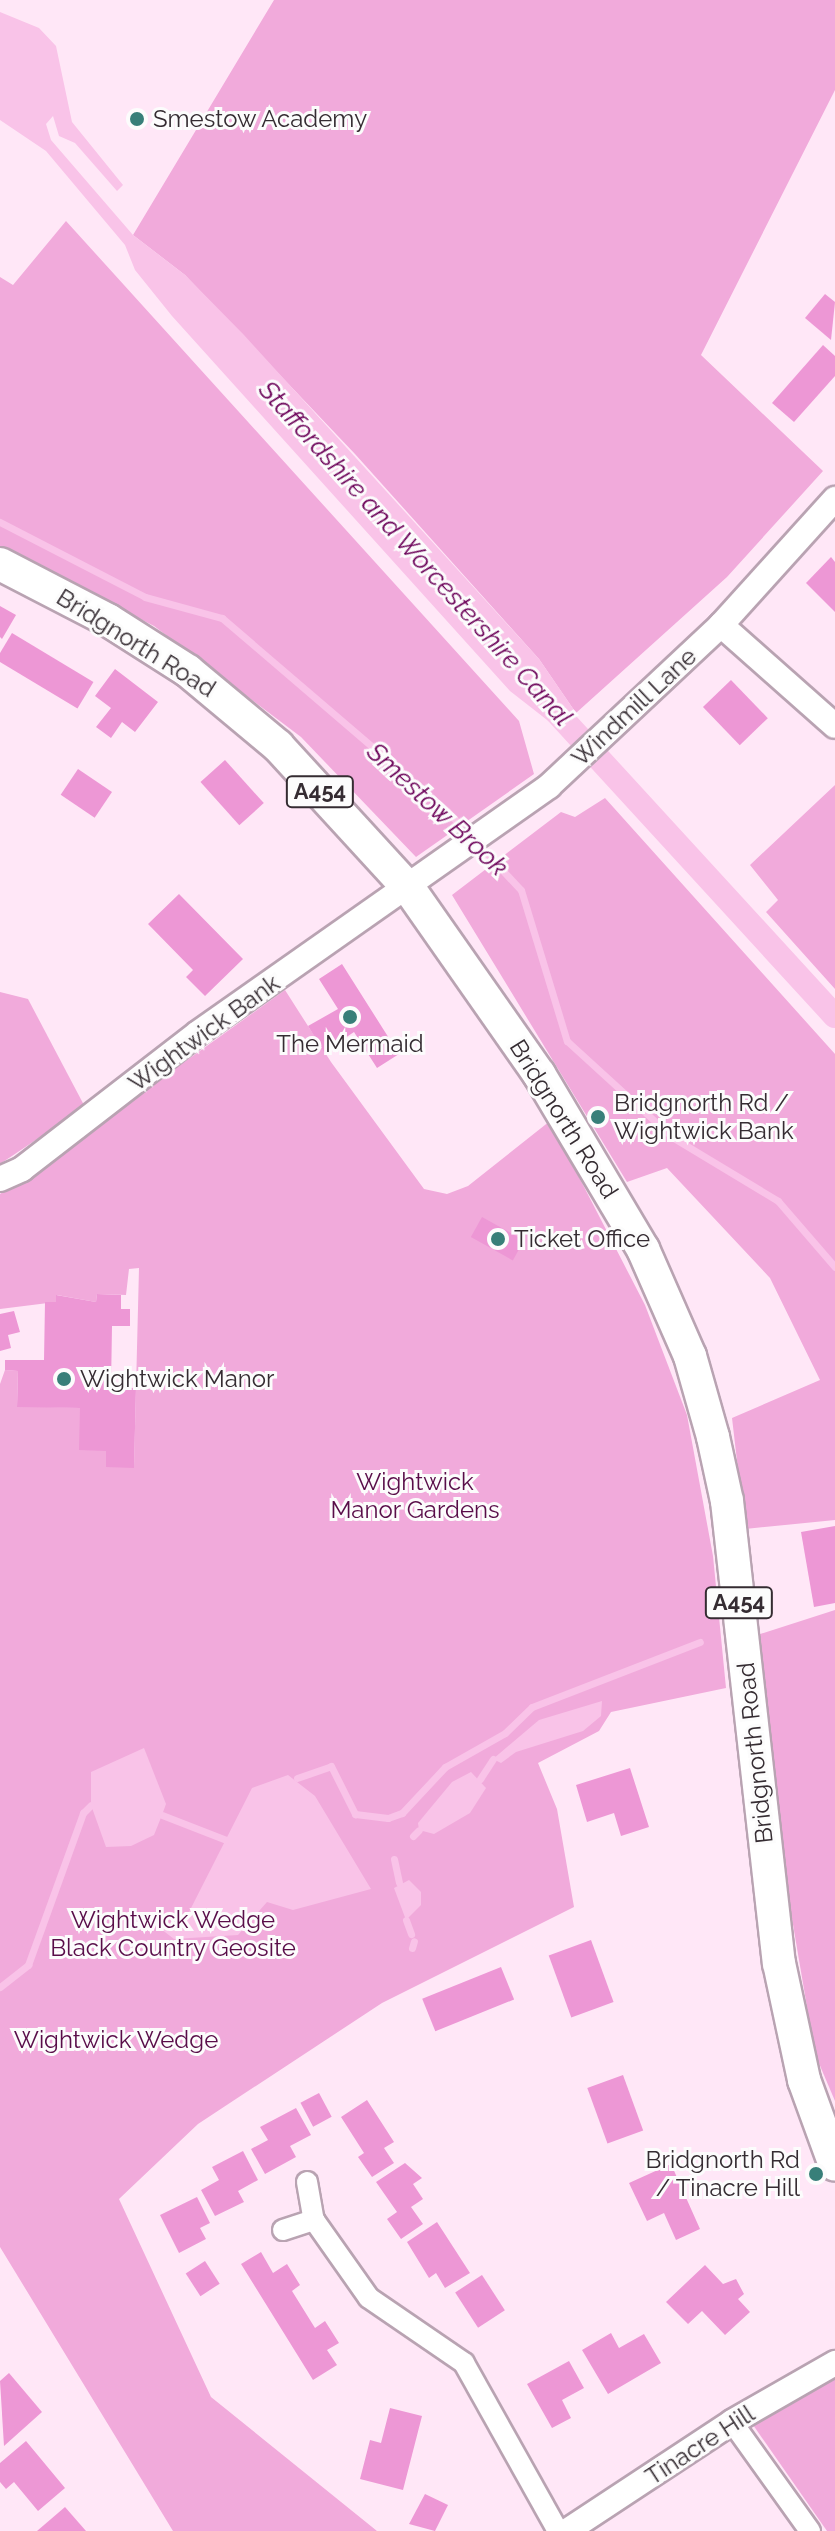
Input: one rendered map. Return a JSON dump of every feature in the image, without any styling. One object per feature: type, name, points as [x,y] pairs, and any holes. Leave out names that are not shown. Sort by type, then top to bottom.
[{"type":"highway","name":"Bridgnorth Road","points":[[0,564],[108,620],[225,698],[278,746],[410,890],[555,1099],[643,1249],[690,1356],[727,1501],[786,2002],[804,2080],[835,2165]]},
{"type":"street","name":"Windmill Lane","points":[[410,890],[549,786],[622,719],[721,625],[835,499]]},
{"type":"street","points":[[721,625],[835,726]]},
{"type":"street","name":"Wightwick Bank","points":[[0,1179],[22,1169],[198,1033],[410,890]]},
{"type":"street","points":[[307,2182],[314,2220],[369,2298],[464,2363],[558,2531]]},
{"type":"street","points":[[283,2230],[314,2220]]},
{"type":"street","name":"Tinacre Hill","points":[[567,2531],[732,2422],[835,2363]]},
{"type":"street","points":[[732,2422],[810,2531]]},
{"type":"green space","points":[[274,0],[835,0],[835,90],[701,355],[823,471],[727,577],[576,713],[539,659],[355,454],[185,275],[133,235]]},
{"type":"green space","points":[[66,221],[519,721],[534,774],[416,857],[301,737],[154,626],[0,547],[0,277],[13,285]]},
{"type":"green space","points":[[835,785],[835,989],[766,912],[778,900],[750,865]]},
{"type":"green space","points":[[605,798],[835,1054],[835,1520],[745,1529],[732,1418],[820,1380],[770,1278],[667,1168],[627,1182],[452,895],[561,812],[575,817]]},
{"type":"green space","name":"Wightwick Manor Gardens","points":[[285,990],[331,1062],[424,1189],[447,1194],[468,1186],[550,1121],[645,1305],[687,1415],[713,1556],[726,1688],[611,1712],[599,1731],[538,1763],[557,1809],[574,1907],[382,2003],[198,2124],[119,2199],[211,2397],[377,2531],[173,2531],[0,2247],[0,1384],[5,1370],[18,1371],[17,1406],[80,1408],[106,1451],[134,1467],[139,1268],[129,1269],[126,1295],[97,1294],[96,1302],[57,1295],[56,1302],[0,1309],[0,1194]]},
{"type":"green space","points":[[0,992],[28,999],[85,1107],[0,1164]]},
{"type":"green space","points":[[835,1610],[835,2101],[815,2054],[780,1848],[757,1635]]},
{"type":"green space","points":[[835,2374],[835,2531],[827,2531],[751,2422]]},
{"type":"water","points":[[0,12],[39,28],[56,46],[72,122],[123,185],[117,191],[75,143],[59,136],[53,116],[46,124],[51,140],[133,235],[185,275],[244,335],[539,659],[576,713],[565,734],[510,691],[172,316],[135,270],[125,245],[46,151],[0,120]]},
{"type":"water","points":[[602,1701],[601,1716],[583,1731],[516,1752],[501,1763],[493,1759],[539,1720]]},
{"type":"water","points":[[144,1748],[166,1804],[162,1815],[154,1835],[131,1846],[106,1847],[91,1805],[91,1772]]},
{"type":"water","points":[[471,1772],[486,1788],[470,1813],[434,1834],[419,1830],[418,1823],[452,1782]]},
{"type":"water","points":[[288,1775],[315,1796],[371,1889],[293,1910],[267,1902],[238,1935],[174,1939],[161,1929],[188,1914],[252,1788]]},
{"type":"water","points":[[409,1880],[421,1892],[421,1905],[406,1920],[394,1888]]},
{"type":"building","points":[[825,294],[835,302],[831,340],[805,318]]},
{"type":"building","points":[[823,345],[835,356],[835,376],[794,422],[772,403]]},
{"type":"building","points":[[831,557],[835,562],[835,612],[806,583]]},
{"type":"building","points":[[0,606],[16,615],[2,639],[0,637]]},
{"type":"building","points":[[12,633],[93,682],[77,709],[0,662],[0,653]]},
{"type":"building","points":[[115,669],[158,702],[135,732],[122,722],[111,738],[96,727],[111,708],[95,696]]},
{"type":"building","points":[[731,680],[768,718],[740,745],[703,707]]},
{"type":"building","points":[[225,760],[264,803],[239,825],[200,782]]},
{"type":"building","points":[[78,769],[112,792],[95,818],[61,795]]},
{"type":"building","points":[[179,894],[243,959],[205,996],[186,977],[193,970],[148,924]]},
{"type":"building","points":[[342,964],[399,1054],[377,1068],[354,1032],[324,1052],[308,1026],[338,1009],[319,979]]},
{"type":"building","name":"Ticket Office","points":[[482,1217],[524,1240],[513,1260],[471,1237]]},
{"type":"building","name":"Wightwick Manor","points":[[97,1294],[121,1295],[121,1309],[130,1309],[130,1326],[112,1326],[111,1387],[136,1388],[134,1468],[106,1467],[106,1451],[79,1450],[80,1408],[17,1407],[18,1371],[5,1370],[5,1360],[44,1360],[45,1302],[56,1302],[56,1295],[96,1302]]},
{"type":"building","points":[[14,1311],[20,1332],[8,1335],[11,1348],[0,1351],[0,1314]]},
{"type":"building","points":[[835,1526],[835,1603],[814,1607],[801,1532]]},
{"type":"building","points":[[630,1768],[649,1827],[621,1836],[614,1813],[587,1822],[576,1785]]},
{"type":"building","points":[[591,1940],[614,2002],[571,2017],[549,1955]]},
{"type":"building","points":[[501,1967],[514,1999],[435,2031],[422,1999]]},
{"type":"building","points":[[623,2075],[643,2130],[607,2143],[587,2088]]},
{"type":"building","points":[[319,2093],[332,2117],[313,2127],[300,2103]]},
{"type":"building","points":[[367,2100],[394,2142],[384,2148],[394,2163],[372,2177],[358,2157],[364,2153],[341,2117]]},
{"type":"building","points":[[296,2108],[311,2135],[290,2146],[296,2157],[265,2174],[251,2149],[268,2140],[260,2127]]},
{"type":"building","points":[[243,2151],[258,2180],[238,2191],[244,2202],[215,2216],[201,2190],[219,2180],[212,2167]]},
{"type":"building","points":[[405,2163],[422,2178],[413,2184],[423,2199],[411,2207],[423,2224],[401,2239],[387,2219],[397,2212],[376,2182]]},
{"type":"building","points":[[671,2164],[700,2229],[676,2240],[664,2213],[647,2221],[629,2183]]},
{"type":"building","points":[[197,2197],[210,2223],[200,2228],[206,2239],[179,2253],[160,2215]]},
{"type":"building","points":[[437,2222],[470,2273],[445,2288],[436,2273],[429,2278],[407,2242]]},
{"type":"building","points":[[261,2252],[273,2273],[287,2264],[300,2285],[292,2291],[315,2328],[325,2321],[339,2343],[327,2350],[337,2365],[313,2380],[241,2264]]},
{"type":"building","points":[[205,2261],[220,2284],[200,2296],[186,2274]]},
{"type":"building","points":[[705,2265],[723,2284],[736,2279],[744,2294],[738,2299],[750,2312],[725,2335],[702,2311],[688,2324],[666,2302]]},
{"type":"building","points":[[482,2275],[505,2310],[478,2328],[455,2292]]},
{"type":"building","points":[[611,2333],[619,2348],[644,2334],[661,2363],[608,2394],[582,2350]]},
{"type":"building","points":[[569,2361],[584,2388],[562,2400],[571,2418],[552,2428],[527,2384]]},
{"type":"building","points":[[9,2373],[42,2412],[4,2446],[0,2381]]},
{"type":"building","points":[[390,2408],[422,2416],[403,2490],[360,2479],[370,2440],[381,2443]]},
{"type":"building","points":[[26,2441],[65,2488],[38,2511],[14,2482],[6,2489],[0,2482],[0,2463]]},
{"type":"building","points":[[425,2494],[448,2505],[435,2531],[409,2524]]},
{"type":"building","points":[[65,2507],[86,2531],[37,2531]]},
{"type":"waterway","name":"Smestow Brook","points":[[0,522],[145,597],[222,618],[447,811],[521,890],[567,1041],[672,1137],[778,1201],[835,1267]]},
{"type":"waterway","name":"Staffordshire and Worcestershire Canal","points":[[547,702],[835,1016]]},
{"type":"waterway","points":[[297,1778],[331,1766],[355,1814],[388,1818],[402,1813],[445,1767],[505,1733],[532,1707],[700,1642]]},
{"type":"waterway","points":[[480,1779],[493,1759]]},
{"type":"waterway","points":[[0,1987],[28,1965],[83,1813],[91,1805]]},
{"type":"waterway","points":[[162,1815],[226,1840]]},
{"type":"waterway","points":[[413,1836],[419,1830]]},
{"type":"waterway","points":[[394,1859],[399,1882]]},
{"type":"waterway","points":[[406,1920],[411,1934]]},
{"type":"waterway","points":[[412,1948],[414,1941]]},
{"type":"place","name":"Smestow Academy","points":[[137,119]]},
{"type":"place","name":"The Mermaid","points":[[350,1017]]},
{"type":"place","name":"Bridgnorth Rd / Wightwick Bank","points":[[598,1117]]},
{"type":"place","name":"Ticket Office","points":[[498,1239]]},
{"type":"place","name":"Wightwick Manor","points":[[64,1379]]},
{"type":"place","name":"Bridgnorth Rd / Tinacre Hill","points":[[816,2174]]},
{"type":"park label","name":"Wightwick Wedge Black Country Geosite","points":[[173,1934]]},
{"type":"park label","name":"Wightwick Wedge","points":[[116,2040]]}]
